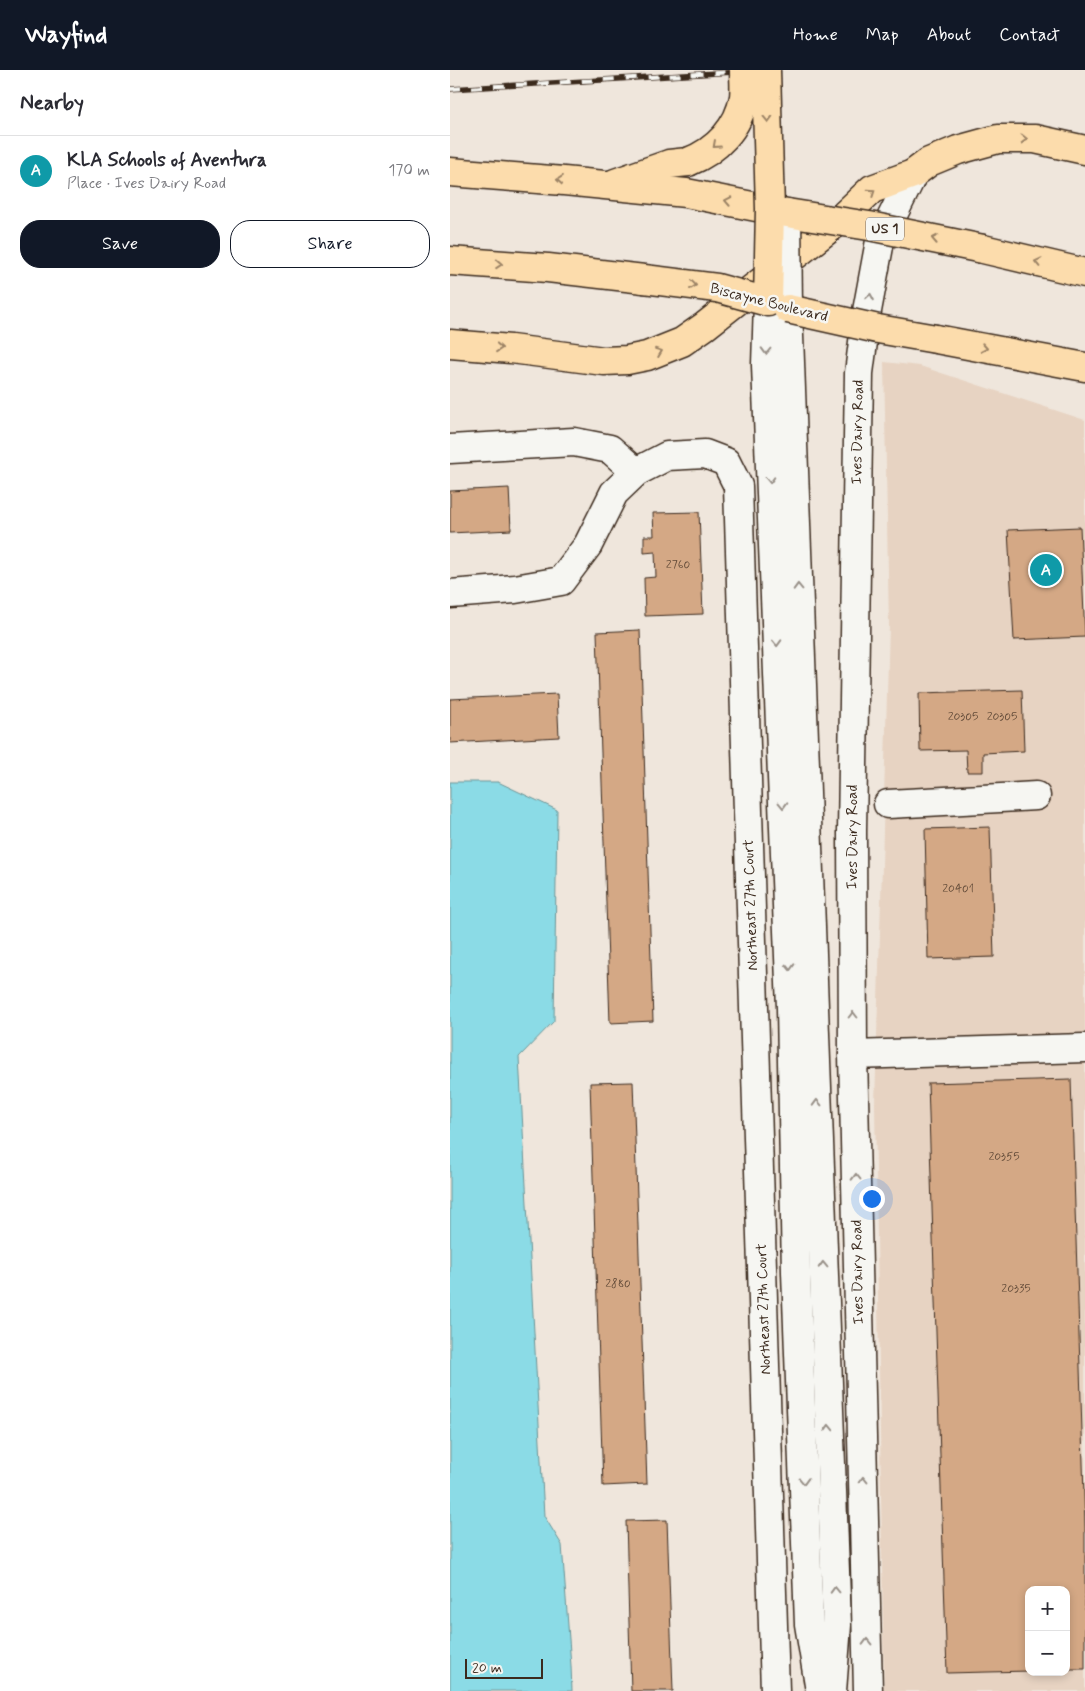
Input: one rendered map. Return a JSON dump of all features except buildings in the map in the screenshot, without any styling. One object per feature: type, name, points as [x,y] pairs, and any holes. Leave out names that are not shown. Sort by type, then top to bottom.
[{"type":"main road","points":[[609,185],[669,164],[688,162],[703,156],[715,147],[729,133],[742,108],[744,70]]},
{"type":"main road","points":[[766,70],[779,211],[778,305]]},
{"type":"main road","name":"Ives Dairy Road","points":[[913,174],[929,162],[958,150],[998,139],[1035,139],[1085,150]]},
{"type":"main road","name":"US 1","points":[[450,172],[609,185],[686,194],[877,228],[1085,272]]},
{"type":"main road","points":[[450,344],[511,349],[604,361],[627,360],[661,352],[682,342],[706,326],[836,223],[872,189],[913,174]]},
{"type":"main road","name":"Biscayne Boulevard","points":[[450,261],[548,268],[717,288],[878,329],[1085,367]]},
{"type":"street","name":"Ives Dairy Road","points":[[868,1691],[854,1055],[852,832],[860,362],[880,241],[913,174]]},
{"type":"street","points":[[778,305],[766,365],[780,431],[837,1625],[832,1691]]},
{"type":"street","points":[[780,431],[796,1272],[810,1624],[820,1691]]},
{"type":"street","points":[[450,449],[574,442],[610,449],[636,472]]},
{"type":"street","name":"Northeast 27th Court","points":[[450,594],[515,590],[561,581],[588,545],[614,494],[636,472],[668,456],[706,454],[726,462],[738,486],[775,1691]]},
{"type":"street","points":[[888,804],[1036,796]]},
{"type":"street","points":[[854,1055],[1085,1048]]},
{"type":"shaded area","points":[[884,362],[920,366],[1085,420],[1085,1691],[884,1691],[875,1104],[889,626]]},
{"type":"water","points":[[450,782],[498,782],[557,810],[554,1021],[519,1057],[544,1516],[562,1545],[572,1691],[450,1691]]},
{"type":"railway","points":[[450,89],[767,70]]},
{"type":"place","name":"KLA Schools of Aventura","points":[[1046,570]]}]
